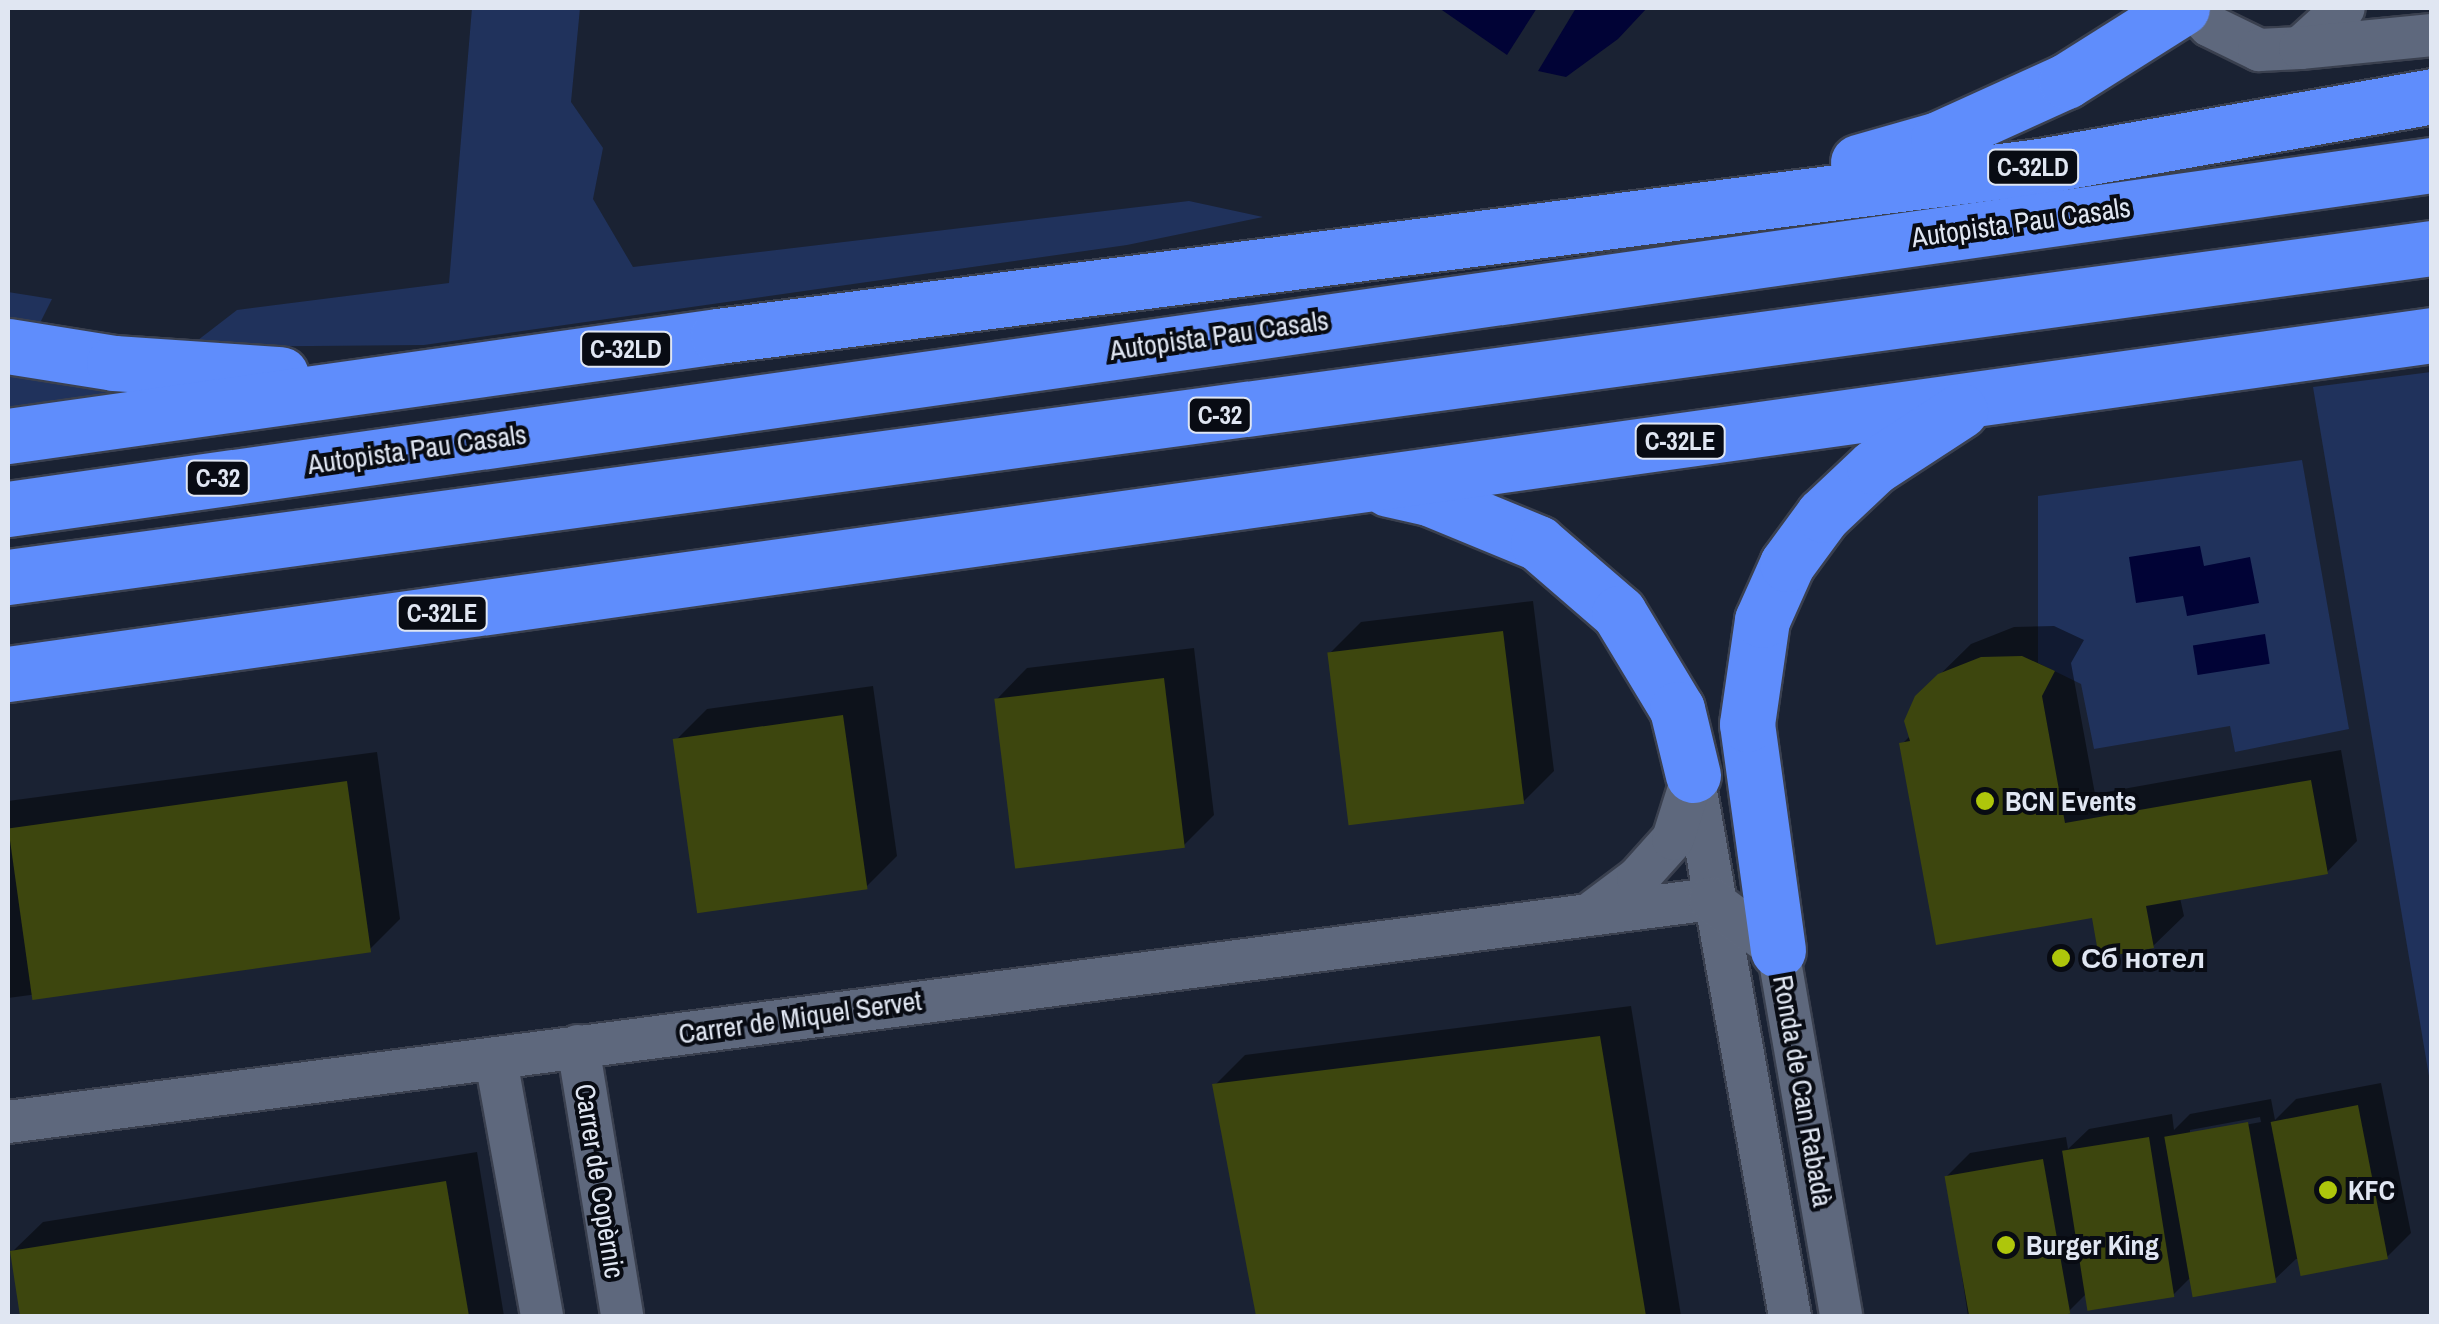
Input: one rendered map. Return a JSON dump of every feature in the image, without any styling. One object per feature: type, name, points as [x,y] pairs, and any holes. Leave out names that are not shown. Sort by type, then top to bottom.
[{"type":"highway","points":[[1632,217],[1938,139],[2066,81],[2182,8]]},
{"type":"highway","name":"C-32LD","points":[[8,436],[1632,217],[2040,166],[2432,96]]},
{"type":"highway","name":"Autopista Pau Casals","points":[[8,509],[2432,166]]},
{"type":"highway","name":"C-32","points":[[8,576],[2432,248]]},
{"type":"highway","name":"C-32LE","points":[[8,674],[2432,335]]},
{"type":"highway","points":[[8,346],[114,363],[398,381]]},
{"type":"highway","points":[[1778,950],[1748,724],[1762,620],[1787,564],[1823,515],[1930,428],[1990,398]]},
{"type":"highway","points":[[1370,485],[1429,498],[1538,543],[1619,613],[1677,709],[1693,775]]},
{"type":"street","points":[[2192,8],[2247,46],[2300,48],[2432,35]]},
{"type":"street","points":[[2300,48],[2344,8]]},
{"type":"street","name":"Ronda de Can Rabadà","points":[[1693,775],[1710,898],[1790,1316]]},
{"type":"street","name":"Carrer de Miquel Servet","points":[[1593,911],[1638,878],[1673,840],[1693,775]]},
{"type":"street","name":"Ronda de Can Rabadà","points":[[1710,898],[1778,950],[1840,1316]]},
{"type":"street","name":"Carrer de Miquel Servet","points":[[8,1122],[1710,898]]},
{"type":"street","name":"Carrer de Copèrnic","points":[[578,1046],[622,1316]]},
{"type":"street","points":[[496,1060],[542,1316]]},
{"type":"shaded area","points":[[472,8],[580,8],[571,102],[603,148],[593,199],[633,267],[1189,201],[1263,217],[1127,245],[424,345],[189,347],[237,310],[449,283]]},
{"type":"shaded area","points":[[1439,8],[1537,8],[1507,55]]},
{"type":"shaded area","points":[[1576,8],[1647,8],[1618,39],[1566,77],[1538,71]]},
{"type":"shaded area","points":[[8,292],[52,299],[37,329],[8,325]]},
{"type":"shaded area","points":[[8,370],[138,393],[8,410]]},
{"type":"shaded area","points":[[2432,372],[2431,1088],[2313,387]]},
{"type":"shaded area","points":[[2302,460],[2349,729],[2235,752],[2230,726],[2094,749],[2081,684],[2038,663],[2038,496]]},
{"type":"shaded area","points":[[2200,546],[2204,566],[2250,557],[2259,603],[2187,616],[2183,596],[2136,603],[2129,557]]},
{"type":"shaded area","points":[[2265,634],[2270,664],[2198,675],[2193,645]]},
{"type":"building","points":[[1503,631],[1524,804],[1349,825],[1327,653]]},
{"type":"building","name":"BCN Events","points":[[2022,656],[2055,671],[2042,696],[2065,823],[2311,780],[2328,874],[2146,906],[2154,948],[2099,958],[2092,918],[1936,945],[1899,743],[1910,741],[1904,721],[1915,696],[1938,674],[1981,657]]},
{"type":"building","points":[[1164,678],[1185,848],[1015,869],[994,699]]},
{"type":"building","points":[[843,715],[867,889],[697,913],[673,739]]},
{"type":"building","points":[[347,781],[371,952],[32,1000],[8,829]]},
{"type":"building","points":[[1600,1036],[1646,1316],[1256,1316],[1212,1084]]},
{"type":"building","name":"KFC","points":[[2358,1105],[2388,1259],[2301,1276],[2271,1122]]},
{"type":"building","points":[[2248,1122],[2276,1283],[2193,1297],[2164,1137]]},
{"type":"building","points":[[2149,1137],[2174,1297],[2087,1311],[2062,1151]]},
{"type":"building","name":"Burger King","points":[[2043,1159],[2070,1314],[1969,1316],[1945,1176]]},
{"type":"building","points":[[446,1181],[469,1316],[20,1316],[10,1251]]},
{"type":"place","name":"BCN Events","points":[[1985,801]]},
{"type":"place","name":"Сб нотел","points":[[2061,958]]},
{"type":"place","name":"KFC","points":[[2328,1190]]},
{"type":"place","name":"Burger King","points":[[2006,1245]]}]
